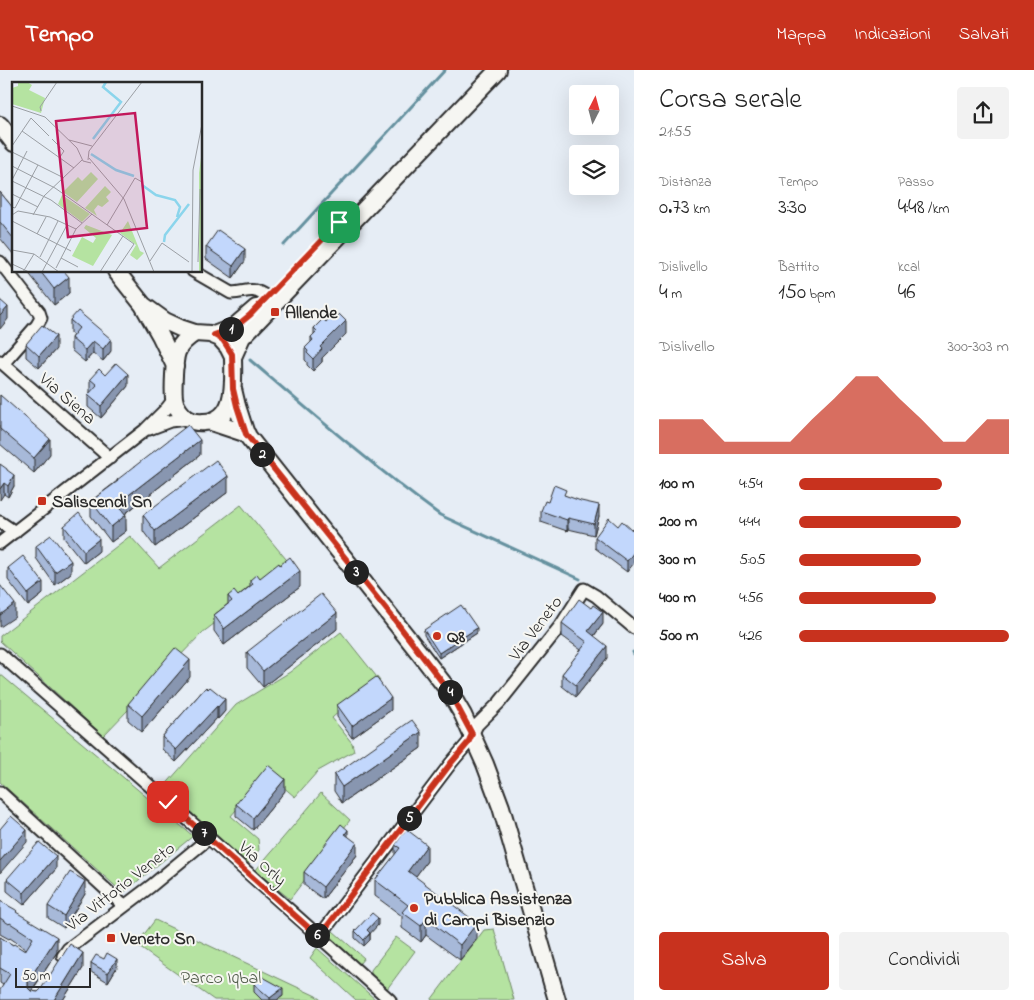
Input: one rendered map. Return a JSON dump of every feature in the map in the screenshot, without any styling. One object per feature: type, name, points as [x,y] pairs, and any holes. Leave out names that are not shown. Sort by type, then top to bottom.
[{"type":"main road","points":[[214,335],[234,328],[250,315],[484,70]]},
{"type":"main road","points":[[233,357],[242,337],[498,70]]},
{"type":"main road","points":[[0,126],[12,141]]},
{"type":"main road","points":[[117,272],[143,305],[175,366]]},
{"type":"main road","points":[[143,305],[165,321],[195,333],[205,333],[220,338],[231,351],[233,357],[232,396],[228,407],[211,422]]},
{"type":"main road","points":[[195,333],[186,339],[176,355],[174,400],[178,408],[186,419],[211,422],[247,434]]},
{"type":"main road","points":[[233,389],[247,434],[449,691],[472,734],[501,807],[557,1000]]},
{"type":"street","name":"Via Siena","points":[[0,262],[35,306],[41,318],[37,325],[2,363],[110,458]]},
{"type":"street","points":[[195,272],[231,294],[253,290],[267,297]]},
{"type":"street","points":[[0,543],[145,430],[174,400]]},
{"type":"street","points":[[145,430],[170,421],[186,419]]},
{"type":"street","points":[[0,522],[15,532]]},
{"type":"street","name":"Via Veneto","points":[[472,734],[477,725],[499,703],[561,625],[584,590],[596,596],[634,628]]},
{"type":"street","name":"Via Orly","points":[[0,654],[390,1000]]},
{"type":"street","points":[[319,937],[468,743],[472,734]]},
{"type":"street","points":[[0,792],[124,906]]},
{"type":"street","name":"Via Vittorio Veneto","points":[[58,964],[64,947],[151,886],[209,838]]},
{"type":"green space","points":[[241,505],[291,565],[202,633],[103,736],[0,641],[0,636],[130,536],[159,568]]},
{"type":"green space","points":[[341,632],[380,681],[353,699],[332,718],[352,743],[354,751],[318,771],[295,797],[267,773],[231,816],[258,839],[259,850],[247,865],[162,789],[236,705],[290,672]]},
{"type":"green space","points":[[0,674],[193,836],[123,893],[0,782]]},
{"type":"green space","points":[[321,793],[350,820],[290,899],[255,871]]},
{"type":"green space","name":"Parco Iqbal","points":[[155,920],[321,1000],[214,1000],[136,945]]},
{"type":"green space","points":[[494,929],[514,1000],[431,1000],[484,930]]},
{"type":"green space","points":[[333,931],[364,958],[359,964],[329,937]]},
{"type":"green space","points":[[396,937],[415,951],[387,989],[371,975],[371,970]]},
{"type":"green space","points":[[317,948],[376,1000],[356,1000],[310,958]]},
{"type":"building","points":[[0,192],[12,207],[12,237],[0,222]]},
{"type":"building","points":[[218,230],[245,249],[233,266],[206,247]]},
{"type":"building","points":[[41,272],[65,272],[69,277],[54,289]]},
{"type":"building","points":[[0,300],[8,307],[0,316]]},
{"type":"building","points":[[78,311],[111,339],[103,349],[93,341],[85,350],[71,338],[79,328],[70,320]]},
{"type":"building","points":[[335,313],[338,316],[339,314],[346,321],[320,347],[322,349],[313,359],[305,348],[313,340],[311,337],[317,331],[314,328],[323,319],[326,322]]},
{"type":"building","points":[[42,325],[56,336],[39,356],[26,344]]},
{"type":"building","points":[[116,363],[128,374],[101,406],[88,395],[97,385],[90,379],[99,369],[105,375]]},
{"type":"building","points":[[0,395],[50,439],[34,458],[0,429]]},
{"type":"building","points":[[188,425],[200,440],[117,504],[126,515],[111,527],[91,501]]},
{"type":"building","points":[[216,460],[228,476],[155,531],[143,515]]},
{"type":"building","points":[[0,464],[14,475],[8,486],[4,483],[0,489]]},
{"type":"building","points":[[554,485],[566,490],[564,495],[599,505],[594,524],[568,518],[567,520],[541,511],[545,501],[548,502]]},
{"type":"building","points":[[79,513],[99,539],[84,551],[64,526]]},
{"type":"building","points":[[609,518],[618,526],[622,521],[632,530],[634,528],[634,552],[627,561],[595,537]]},
{"type":"building","points":[[51,535],[71,561],[55,572],[36,546]]},
{"type":"building","points":[[23,556],[43,582],[28,594],[8,568]]},
{"type":"building","points":[[290,557],[300,571],[224,629],[214,615],[232,601],[228,596],[234,591],[238,596],[253,584],[250,580],[257,574],[260,578]]},
{"type":"building","points":[[0,585],[15,604],[0,615]]},
{"type":"building","points":[[321,594],[337,613],[263,671],[247,652]]},
{"type":"building","points":[[579,599],[591,608],[593,605],[603,612],[588,631],[607,646],[576,685],[562,674],[587,642],[562,623]]},
{"type":"building","points":[[461,605],[477,628],[439,653],[424,630]]},
{"type":"building","points":[[175,648],[190,660],[142,716],[128,704]]},
{"type":"building","points":[[376,677],[391,698],[352,726],[337,705]]},
{"type":"building","points":[[206,687],[208,689],[210,687],[225,699],[176,750],[162,737]]},
{"type":"building","points":[[412,720],[421,732],[342,787],[334,775]]},
{"type":"building","points":[[268,765],[285,779],[253,818],[236,804]]},
{"type":"building","points":[[11,816],[27,830],[0,861],[0,829]]},
{"type":"building","points":[[341,824],[348,830],[345,834],[357,843],[323,887],[304,872]]},
{"type":"building","points":[[406,829],[427,845],[408,871],[477,923],[460,945],[426,919],[421,926],[402,912],[408,905],[375,880],[400,848],[395,845]]},
{"type":"building","points":[[39,842],[56,856],[24,893],[7,879]]},
{"type":"building","points":[[70,872],[85,881],[64,916],[48,906]]},
{"type":"building","points":[[0,901],[57,937],[28,981],[28,988],[31,991],[38,992],[41,989],[70,944],[83,953],[54,1000],[0,1000],[0,990],[10,974],[0,968],[0,937],[25,951],[33,938],[0,918]]},
{"type":"building","points":[[372,913],[378,918],[367,930],[370,933],[364,940],[355,931]]},
{"type":"building","points":[[107,953],[117,959],[108,973],[91,963],[96,955],[104,959]]},
{"type":"building","points":[[261,976],[283,988],[270,998],[254,984]]},
{"type":"waterway","points":[[284,245],[445,70]]},
{"type":"waterway","points":[[250,360],[367,459],[440,515],[580,579]]},
{"type":"place","name":"Allende","points":[[275,312]]},
{"type":"place","name":"Saliscendi Sn","points":[[42,501]]},
{"type":"place","name":"Q8","points":[[437,636]]},
{"type":"place","name":"Pubblica Assistenza di Campi Bisenzio","points":[[414,908]]},
{"type":"place","name":"Veneto Sn","points":[[111,938]]},
{"type":"route","points":[[168,802],[319,937],[468,743],[472,734],[449,691],[246,434],[233,389],[233,357],[223,340],[214,335],[234,328],[250,315],[339,222]]}]
